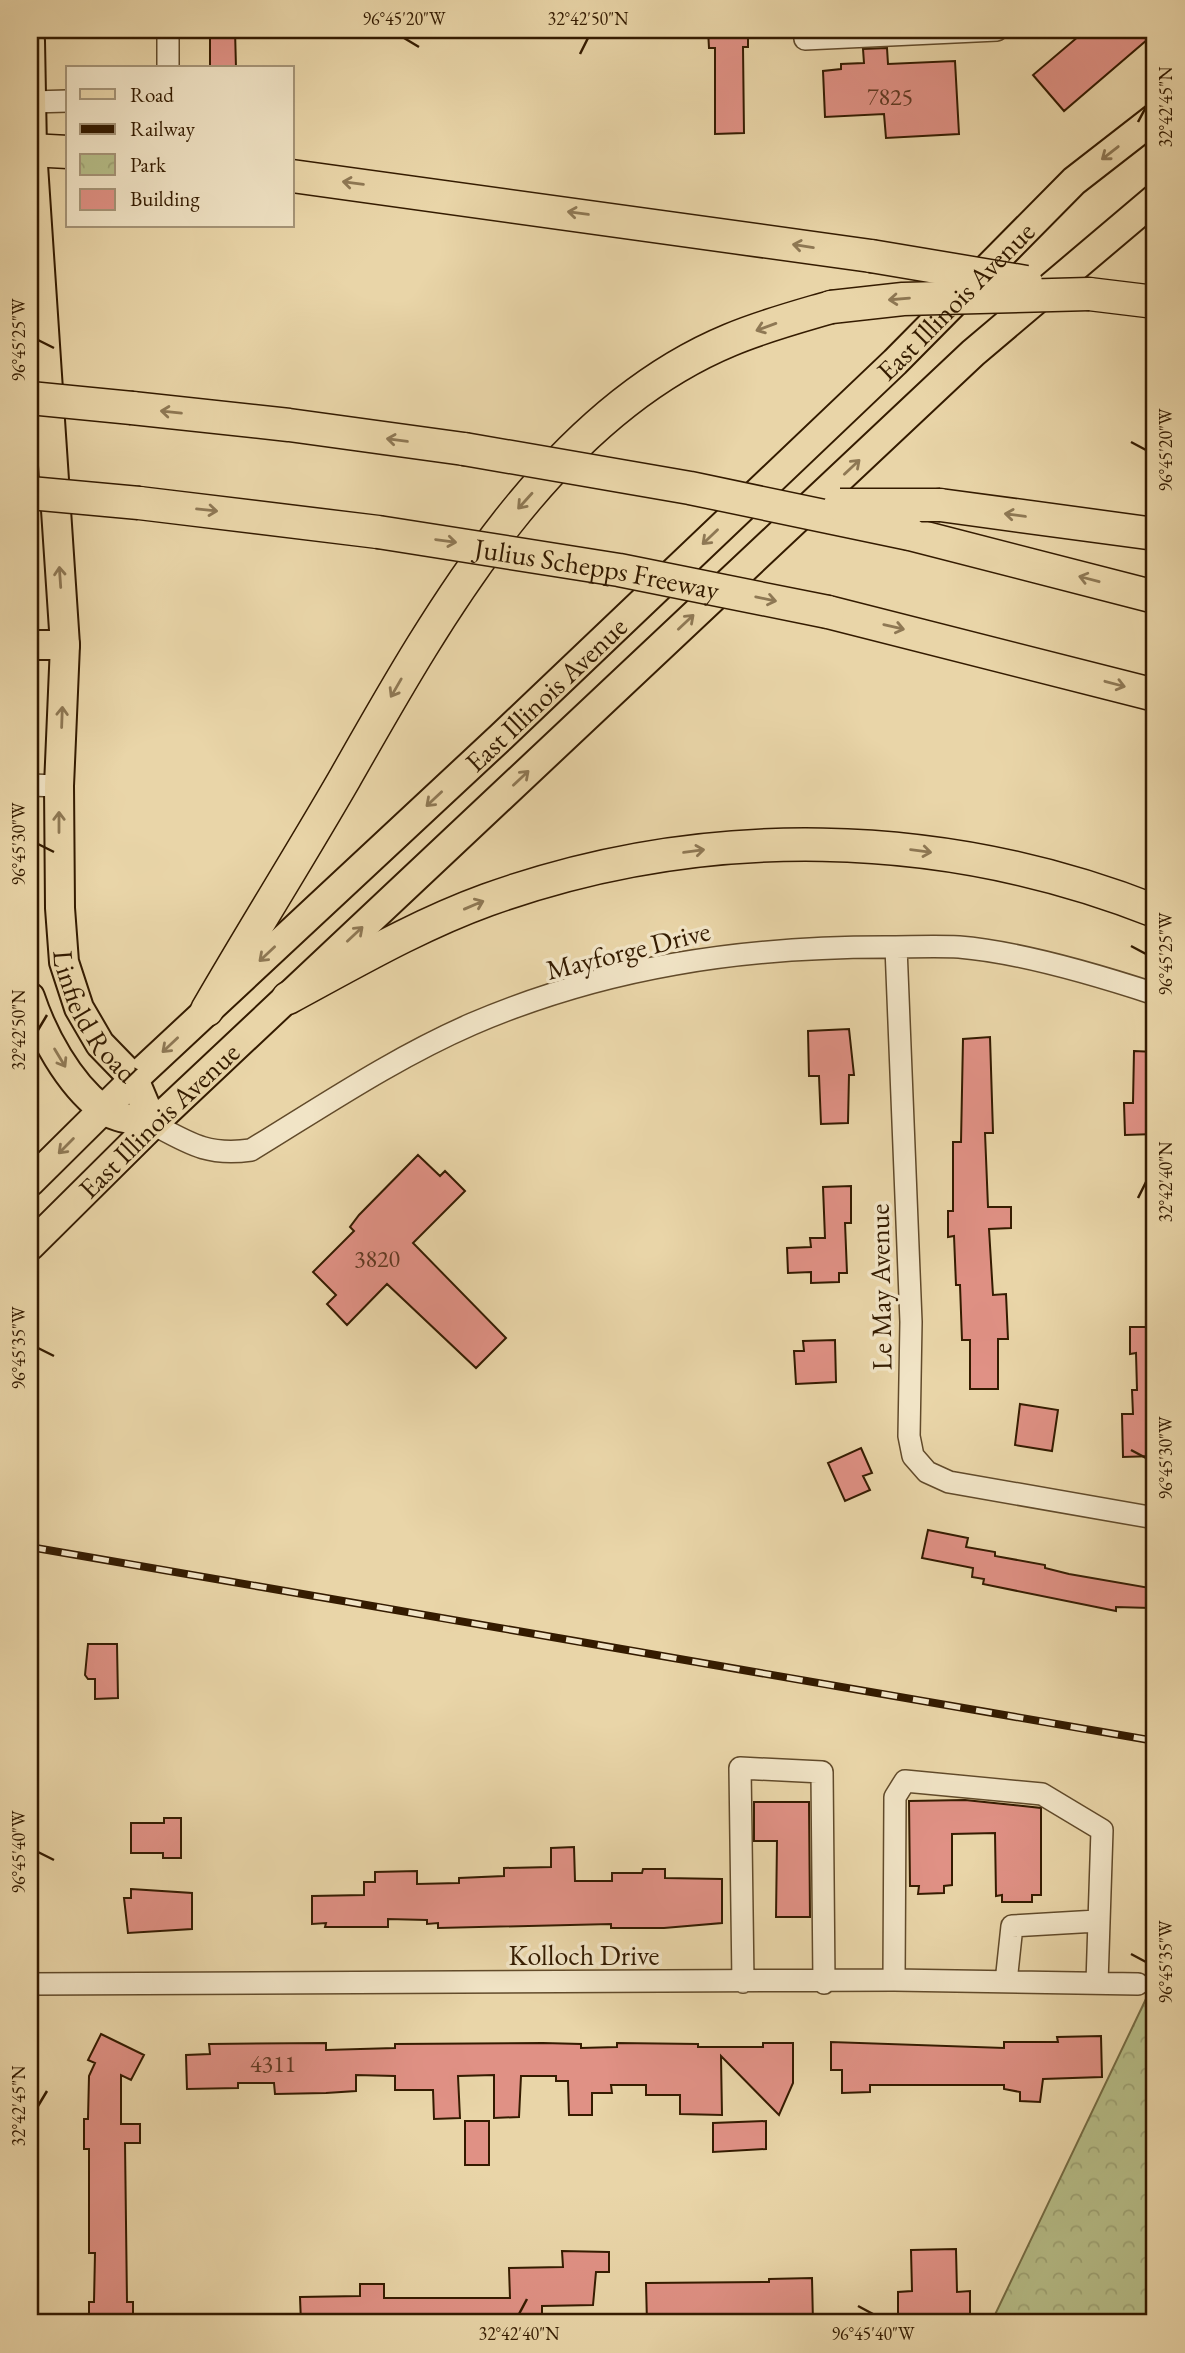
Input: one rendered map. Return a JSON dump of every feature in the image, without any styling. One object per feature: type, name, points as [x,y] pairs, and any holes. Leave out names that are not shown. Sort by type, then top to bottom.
[{"type":"highway","points":[[31,150],[66,152]]},
{"type":"highway","points":[[294,176],[871,256],[1155,302]]},
{"type":"highway","points":[[207,1010],[425,638],[516,511],[575,445],[623,405],[673,371],[728,340],[831,307],[903,299],[1090,293]]},
{"type":"highway","points":[[30,398],[289,425],[464,449],[775,505],[910,534],[1155,597]]},
{"type":"highway","name":"Julius Schepps Freeway","points":[[30,493],[139,503],[378,532],[605,568],[828,612],[1155,695]]},
{"type":"highway","points":[[775,505],[940,505],[1155,534]]},
{"type":"highway","points":[[288,998],[411,932],[486,900],[559,877],[613,864],[723,847],[807,843],[884,846],[963,856],[1048,875],[1155,911]]},
{"type":"main road","name":"Linfield Road","points":[[30,41],[31,150],[65,645],[59,786],[60,908],[64,962],[79,1008],[100,1044],[134,1079],[153,1124]]},
{"type":"main road","name":"East Illinois Avenue","points":[[30,1182],[134,1079],[502,736],[895,362],[1074,181],[1155,118]]},
{"type":"main road","name":"East Illinois Avenue","points":[[30,1246],[153,1124],[973,353],[1155,198]]},
{"type":"main road","points":[[30,645],[65,645]]},
{"type":"main road","name":"Linfield Road","points":[[30,997],[47,1035],[71,1076],[102,1110],[153,1124]]},
{"type":"street","points":[[168,30],[168,66]]},
{"type":"street","points":[[804,39],[997,30]]},
{"type":"street","points":[[31,102],[66,101]]},
{"type":"street","points":[[30,785],[59,786]]},
{"type":"street","name":"Le May Avenue","points":[[896,947],[911,1322],[909,1436],[912,1456],[927,1472],[949,1482],[1155,1518]]},
{"type":"street","name":"Mayforge Drive","points":[[153,1124],[199,1149],[227,1153],[251,1150],[400,1060],[472,1024],[561,993],[644,969],[745,951],[960,947],[1014,956],[1155,994]]},
{"type":"street","points":[[743,1982],[740,1768],[822,1772],[824,1983]]},
{"type":"street","points":[[894,1980],[895,1797],[905,1781],[1042,1794],[1102,1830],[1097,1983]]},
{"type":"street","points":[[1006,1982],[1012,1926],[1097,1921]]},
{"type":"street","name":"Kolloch Drive","points":[[30,1984],[824,1983],[894,1980],[1139,1984]]},
{"type":"green space","points":[[1155,1980],[1155,2323],[991,2323]]},
{"type":"building","points":[[210,30],[235,30],[236,66],[210,66]]},
{"type":"building","points":[[708,30],[748,30],[748,47],[743,47],[744,133],[715,134],[715,48],[709,48]]},
{"type":"building","points":[[1086,30],[1155,30],[1155,33],[1064,111],[1033,75]]},
{"type":"building","points":[[887,48],[888,64],[955,61],[959,134],[886,138],[884,114],[825,117],[823,71],[841,69],[841,64],[864,63],[863,49]]},
{"type":"building","points":[[849,1029],[854,1075],[849,1075],[848,1123],[821,1124],[819,1076],[809,1076],[808,1031]]},
{"type":"building","points":[[990,1037],[993,1133],[985,1133],[988,1207],[1011,1207],[1011,1228],[989,1229],[993,1295],[1006,1294],[1008,1339],[998,1339],[998,1389],[970,1389],[970,1340],[962,1340],[960,1285],[956,1285],[954,1236],[948,1237],[948,1211],[953,1211],[953,1142],[961,1142],[963,1039]]},
{"type":"building","points":[[1134,1051],[1155,1052],[1155,1134],[1125,1135],[1124,1103],[1133,1103]]},
{"type":"building","points":[[418,1155],[440,1176],[445,1171],[465,1191],[413,1243],[506,1338],[476,1368],[387,1284],[347,1325],[327,1304],[336,1295],[313,1272],[354,1231],[350,1227],[359,1215]]},
{"type":"building","points":[[851,1186],[851,1223],[845,1223],[847,1273],[839,1273],[839,1282],[811,1283],[811,1272],[788,1273],[787,1248],[811,1247],[810,1238],[825,1238],[823,1187]]},
{"type":"building","points":[[1130,1327],[1155,1327],[1154,1456],[1123,1457],[1122,1414],[1133,1414],[1132,1390],[1137,1390],[1136,1353],[1130,1354]]},
{"type":"building","points":[[835,1340],[836,1382],[796,1384],[794,1351],[804,1351],[803,1341]]},
{"type":"building","points":[[1020,1404],[1058,1410],[1052,1451],[1015,1445]]},
{"type":"building","points":[[861,1448],[872,1473],[863,1476],[870,1490],[845,1501],[828,1463]]},
{"type":"building","points":[[928,1530],[968,1538],[966,1547],[995,1552],[995,1556],[1045,1565],[1045,1568],[1069,1574],[1150,1588],[1150,1608],[1116,1607],[1116,1611],[983,1584],[984,1579],[972,1577],[973,1568],[922,1558]]},
{"type":"building","points":[[88,1644],[117,1644],[118,1698],[95,1699],[95,1679],[88,1679],[85,1675]]},
{"type":"building","points":[[965,1800],[1041,1808],[1041,1895],[1032,1895],[1032,1902],[1002,1902],[1002,1895],[996,1896],[995,1833],[952,1834],[952,1885],[944,1886],[944,1893],[918,1894],[919,1886],[910,1886],[909,1801]]},
{"type":"building","points":[[754,1802],[809,1802],[810,1917],[776,1917],[777,1841],[754,1841]]},
{"type":"building","points":[[164,1818],[181,1818],[181,1858],[163,1858],[163,1853],[131,1853],[131,1823],[164,1823]]},
{"type":"building","points":[[574,1847],[575,1881],[612,1881],[612,1873],[642,1873],[643,1869],[665,1869],[665,1878],[722,1879],[722,1923],[664,1928],[611,1928],[611,1924],[438,1928],[438,1923],[427,1924],[427,1920],[388,1919],[388,1927],[325,1927],[326,1923],[312,1924],[312,1896],[364,1895],[364,1882],[375,1882],[375,1872],[417,1871],[417,1884],[459,1883],[459,1878],[504,1876],[504,1868],[551,1867],[551,1848]]},
{"type":"building","points":[[131,1889],[192,1893],[192,1929],[128,1933],[124,1898],[131,1898]]},
{"type":"building","points":[[101,2034],[144,2055],[131,2080],[121,2075],[121,2124],[140,2124],[140,2143],[125,2143],[127,2302],[133,2302],[133,2323],[89,2323],[89,2302],[94,2302],[95,2253],[89,2253],[89,2149],[84,2149],[84,2119],[88,2119],[89,2076],[95,2063],[88,2060]]},
{"type":"building","points":[[1101,2036],[1102,2077],[1043,2079],[1040,2102],[1020,2101],[1020,2092],[1004,2089],[1004,2085],[870,2085],[870,2092],[842,2093],[842,2070],[831,2070],[831,2042],[1004,2048],[1004,2042],[1058,2042],[1057,2037]]},
{"type":"building","points":[[326,2043],[326,2050],[395,2048],[395,2044],[543,2043],[581,2044],[581,2048],[617,2047],[617,2043],[763,2047],[763,2043],[793,2043],[793,2083],[779,2115],[721,2056],[722,2115],[680,2114],[680,2095],[646,2095],[646,2085],[611,2085],[612,2093],[592,2093],[592,2115],[569,2115],[568,2081],[556,2081],[556,2076],[521,2076],[519,2117],[494,2118],[494,2075],[458,2076],[460,2118],[434,2119],[433,2090],[395,2090],[395,2076],[356,2075],[356,2091],[326,2093],[275,2094],[274,2083],[238,2083],[238,2088],[187,2089],[186,2055],[210,2054],[209,2044]]},
{"type":"building","points":[[465,2121],[489,2121],[489,2165],[465,2165]]},
{"type":"building","points":[[766,2121],[766,2149],[713,2152],[713,2123]]},
{"type":"building","points":[[956,2249],[957,2292],[970,2291],[970,2323],[898,2323],[898,2292],[912,2291],[911,2250]]},
{"type":"building","points":[[562,2251],[609,2252],[609,2272],[596,2272],[593,2305],[542,2306],[542,2323],[301,2323],[300,2297],[360,2296],[360,2284],[384,2284],[384,2298],[510,2298],[509,2268],[563,2267]]},
{"type":"building","points":[[812,2278],[813,2322],[647,2323],[646,2283],[769,2282],[769,2279]]},
{"type":"railway","points":[[30,1547],[1155,1741]]}]
